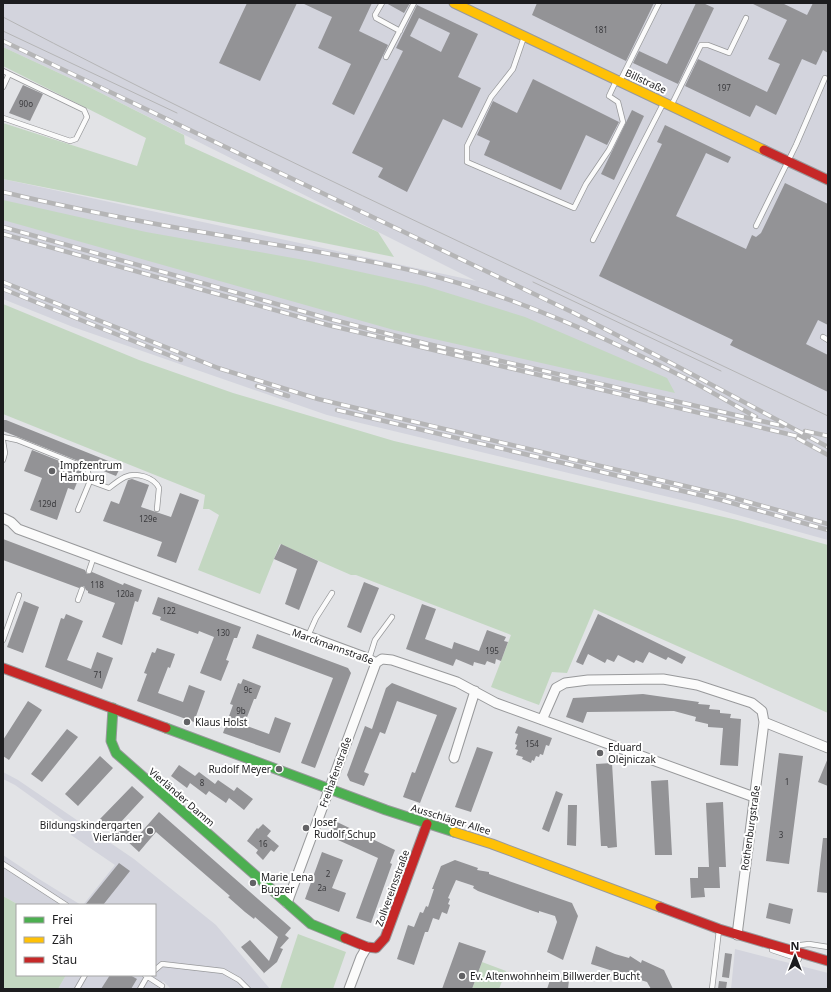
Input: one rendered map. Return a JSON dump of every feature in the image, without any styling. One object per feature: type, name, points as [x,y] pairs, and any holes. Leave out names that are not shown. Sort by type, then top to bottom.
[{"type":"street","name":"Billstraße","points":[[454,3],[828,180]]},
{"type":"street","name":"Marckmannstraße","points":[[3,518],[11,522],[18,529],[94,556],[372,661],[382,659],[392,660],[457,682],[496,703],[754,797]]},
{"type":"street","name":"Freihafenstraße","points":[[287,903],[329,788],[372,661]]},
{"type":"street","points":[[3,668],[113,708]]},
{"type":"street","name":"Rothenburgstraße","points":[[542,720],[556,688],[565,683],[588,680],[663,679],[684,682],[714,689],[757,705],[763,714],[764,722],[737,934]]},
{"type":"street","points":[[454,758],[475,691]]},
{"type":"street","name":"Ausschläger Allee","points":[[113,708],[428,824],[480,839],[719,929],[751,939],[828,956]]},
{"type":"street","name":"Vierländer Damm","points":[[113,708],[110,741],[116,753],[311,924],[367,946]]},
{"type":"street","points":[[764,722],[828,748]]},
{"type":"street","name":"Zollvereinsstraße","points":[[367,946],[376,948],[380,946],[385,938],[428,824]]},
{"type":"street","points":[[349,989],[361,957],[367,946]]},
{"type":"street","name":"Ausschläger Allee","points":[[789,947],[828,961]]},
{"type":"lane","points":[[382,3],[375,15],[376,18],[400,32]]},
{"type":"lane","points":[[386,57],[414,3]]},
{"type":"lane","points":[[524,36],[513,69],[491,97],[467,146],[467,162],[574,208],[586,184],[609,150],[622,122],[618,102],[609,96],[660,3]]},
{"type":"lane","points":[[593,240],[701,45],[708,45],[729,53],[746,18]]},
{"type":"lane","points":[[3,71],[84,110],[87,117],[76,139],[70,141],[3,118]]},
{"type":"lane","points":[[3,87],[9,74]]},
{"type":"lane","points":[[756,226],[796,145],[825,78]]},
{"type":"lane","points":[[3,437],[17,440],[87,468],[90,481],[78,510]]},
{"type":"lane","points":[[3,441],[5,453],[3,460]]},
{"type":"lane","points":[[90,481],[109,488],[126,477],[132,475],[146,477],[154,481],[160,488],[157,509]]},
{"type":"lane","points":[[88,571],[94,556]]},
{"type":"lane","points":[[78,600],[82,589]]},
{"type":"lane","points":[[308,636],[316,618],[332,592]]},
{"type":"lane","points":[[3,640],[19,595]]},
{"type":"lane","points":[[372,661],[375,640],[392,617]]},
{"type":"lane","points":[[3,864],[64,904]]},
{"type":"lane","points":[[712,989],[719,929]]},
{"type":"lane","points":[[751,939],[778,953],[806,961]]},
{"type":"lane","points":[[789,947],[809,944],[828,947]]},
{"type":"lane","points":[[156,969],[162,964],[223,971],[239,980],[248,989]]},
{"type":"lane","points":[[77,989],[84,976]]},
{"type":"lane","points":[[140,989],[147,976],[162,986]]},
{"type":"shaded area","points":[[3,3],[828,3],[828,540],[698,504],[327,415],[73,327],[3,299],[3,179],[476,281],[89,87],[3,47]]},
{"type":"shaded area","points":[[3,772],[18,780],[134,859],[216,925],[270,989],[171,989],[163,981],[157,989],[58,989],[65,976],[156,976],[156,904],[84,904],[115,865],[71,835],[75,828],[15,785],[3,779]]},
{"type":"shaded area","points":[[3,855],[79,904],[17,904],[3,896]]},
{"type":"shaded area","points":[[735,949],[828,973],[828,989],[731,989]]},
{"type":"green space","points":[[3,47],[89,87],[184,135],[185,144],[378,232],[394,257],[3,179],[3,123],[137,166],[146,138],[3,66]]},
{"type":"green space","points":[[3,200],[146,232],[310,261],[425,286],[525,317],[667,378],[675,393],[394,330],[3,220]]},
{"type":"green space","points":[[3,304],[139,360],[233,393],[394,441],[737,520],[828,545],[828,713],[594,609],[567,673],[552,672],[539,705],[491,687],[511,635],[356,575],[351,575],[280,544],[260,594],[198,570],[219,515],[209,509],[203,509],[205,495],[3,414]]},
{"type":"green space","points":[[3,896],[17,904],[16,904],[16,976],[65,976],[58,989],[3,989]]},
{"type":"green space","points":[[298,934],[346,952],[333,989],[280,989]]},
{"type":"green space","points":[[482,962],[506,971],[499,989],[472,989]]},
{"type":"building","points":[[247,3],[297,3],[260,81],[219,63]]},
{"type":"building","points":[[302,3],[372,3],[359,31],[388,45],[354,115],[332,104],[351,64],[318,48],[332,17]]},
{"type":"building","points":[[386,3],[410,3],[404,13]]},
{"type":"building","points":[[537,3],[654,3],[626,61],[532,15]]},
{"type":"building","points":[[696,3],[703,3],[714,8],[678,84],[633,63],[639,51],[667,64]]},
{"type":"building","points":[[751,3],[782,3],[807,15],[813,3],[828,3],[828,53],[823,50],[816,65],[802,59],[776,115],[756,105],[750,117],[685,86],[698,59],[767,92],[780,64],[768,59],[787,20]]},
{"type":"building","points":[[417,5],[478,34],[458,77],[481,88],[462,128],[443,119],[407,192],[378,177],[383,168],[352,153],[403,51],[396,48]],"holes":[[[419,18],[450,33],[441,52],[410,36]]]},
{"type":"building","points":[[533,79],[619,122],[607,145],[586,135],[561,190],[484,155],[490,141],[477,135],[493,101],[517,113]]},
{"type":"building","points":[[23,85],[43,94],[30,121],[9,113]]},
{"type":"building","points":[[632,110],[644,116],[614,180],[601,174]]},
{"type":"building","points":[[665,125],[731,157],[728,163],[706,153],[676,216],[746,249],[752,235],[756,237],[761,233],[785,183],[828,204],[828,325],[818,320],[806,344],[828,355],[828,392],[730,345],[733,340],[599,276],[662,144],[657,142]]},
{"type":"building","points":[[3,420],[121,466],[116,476],[3,431]]},
{"type":"building","points":[[32,450],[82,470],[74,490],[68,488],[57,520],[30,510],[42,478],[24,471]]},
{"type":"building","points":[[132,479],[149,485],[141,507],[171,517],[180,493],[199,500],[176,563],[157,556],[162,542],[103,521],[111,501],[119,504],[128,480]]},
{"type":"building","points":[[3,539],[85,570],[87,574],[92,572],[123,585],[124,583],[142,590],[138,602],[135,601],[122,645],[102,637],[115,603],[88,593],[84,586],[79,588],[3,560]]},
{"type":"building","points":[[281,544],[318,561],[299,610],[285,604],[297,569],[274,559]]},
{"type":"building","points":[[364,582],[379,588],[361,633],[347,627]]},
{"type":"building","points":[[158,597],[241,627],[237,638],[234,638],[226,660],[229,661],[221,681],[200,673],[214,637],[199,631],[198,634],[160,620],[161,617],[152,614]]},
{"type":"building","points":[[24,601],[39,607],[23,653],[7,647]]},
{"type":"building","points":[[422,604],[436,609],[425,639],[452,649],[454,642],[479,651],[487,630],[506,637],[504,641],[508,642],[501,661],[496,659],[495,664],[487,661],[485,665],[474,662],[473,666],[456,659],[453,666],[406,649]]},
{"type":"building","points":[[66,614],[83,621],[67,660],[91,669],[97,652],[113,658],[102,689],[45,667],[61,618],[64,619]]},
{"type":"building","points":[[598,614],[686,657],[682,664],[668,657],[666,660],[649,652],[643,663],[636,660],[634,663],[618,655],[614,662],[607,659],[605,663],[588,654],[583,665],[576,662]]},
{"type":"building","points":[[257,634],[348,668],[351,673],[315,768],[301,763],[333,678],[252,648]]},
{"type":"building","points":[[157,648],[175,654],[170,668],[168,667],[158,693],[183,702],[189,685],[205,691],[194,722],[137,701],[147,674],[144,673],[152,652],[155,653]]},
{"type":"building","points":[[243,679],[261,686],[256,699],[254,699],[244,725],[269,734],[275,717],[291,723],[280,753],[223,733],[233,705],[230,704],[238,683],[241,684]]},
{"type":"building","points":[[392,683],[457,708],[420,803],[403,797],[412,772],[415,773],[437,715],[397,701],[385,734],[380,732],[364,772],[369,774],[364,786],[350,781],[347,775],[365,726],[372,729],[386,688]]},
{"type":"building","points":[[643,694],[699,702],[698,704],[710,705],[709,709],[720,710],[720,713],[731,714],[730,718],[741,719],[738,766],[720,765],[723,728],[708,727],[708,724],[695,721],[696,717],[674,711],[587,712],[583,723],[566,717],[573,698]]},
{"type":"building","points":[[28,701],[42,710],[9,760],[3,756],[3,740]]},
{"type":"building","points":[[518,726],[552,738],[549,746],[546,745],[543,755],[540,754],[539,757],[536,756],[534,761],[532,760],[531,763],[522,759],[523,757],[516,755],[518,750],[515,749],[517,745],[515,744],[518,734],[515,733]]},
{"type":"building","points":[[67,729],[78,737],[42,782],[31,774]]},
{"type":"building","points":[[477,747],[493,752],[471,812],[455,807]]},
{"type":"building","points":[[779,753],[803,756],[789,864],[766,861]]},
{"type":"building","points":[[100,756],[113,768],[78,806],[65,794]]},
{"type":"building","points":[[828,758],[828,786],[818,782]]},
{"type":"building","points":[[612,763],[617,847],[608,848],[607,846],[601,846],[596,764]]},
{"type":"building","points":[[179,765],[195,776],[199,772],[215,784],[218,780],[234,791],[237,787],[253,799],[244,810],[229,798],[226,803],[209,791],[206,795],[190,783],[187,788],[171,776]]},
{"type":"building","points":[[668,780],[672,855],[655,855],[651,781]]},
{"type":"building","points":[[132,786],[144,797],[120,823],[137,837],[159,812],[291,928],[285,935],[289,938],[280,948],[283,949],[277,962],[263,974],[264,973],[241,947],[250,940],[269,961],[278,937],[255,917],[254,919],[245,912],[228,897],[230,896],[156,832],[139,852],[114,829],[112,832],[99,820]]},
{"type":"building","points":[[556,791],[563,794],[549,832],[542,829]]},
{"type":"building","points":[[723,802],[726,867],[719,867],[720,888],[704,888],[705,897],[691,898],[690,878],[698,878],[698,867],[709,867],[706,803]]},
{"type":"building","points":[[568,805],[577,805],[576,846],[567,845]]},
{"type":"building","points":[[335,821],[395,850],[390,863],[392,864],[371,923],[356,918],[378,858],[329,836]]},
{"type":"building","points":[[263,824],[271,831],[267,836],[279,846],[274,852],[271,850],[263,860],[256,853],[258,850],[247,841],[257,828],[258,829]]},
{"type":"building","points":[[823,838],[828,838],[828,893],[817,892]]},
{"type":"building","points":[[322,852],[343,860],[332,888],[346,893],[339,912],[305,899]]},
{"type":"building","points":[[455,860],[478,868],[477,870],[489,872],[489,874],[572,903],[578,916],[563,960],[547,952],[557,922],[555,916],[539,911],[539,913],[478,891],[473,888],[474,886],[456,880],[448,898],[450,899],[448,904],[450,905],[447,914],[442,912],[439,920],[433,918],[428,932],[425,932],[414,965],[397,959],[408,925],[414,927],[420,912],[423,913],[426,906],[428,907],[434,889],[432,889],[441,866]]},
{"type":"building","points":[[119,863],[130,871],[104,904],[86,904]]},
{"type":"building","points":[[769,903],[793,909],[790,924],[766,918]]},
{"type":"building","name":"Ev. Altenwohnheim Billwerder Bucht","points":[[459,942],[486,951],[472,989],[442,989]]},
{"type":"building","points":[[596,946],[615,954],[629,958],[630,956],[641,963],[642,960],[664,970],[673,989],[651,989],[647,982],[591,964]]},
{"type":"building","points":[[725,953],[732,954],[729,978],[722,977]]},
{"type":"building","points":[[552,974],[569,980],[568,989],[547,989]]},
{"type":"building","points":[[109,976],[132,976],[137,979],[131,989],[101,989]]},
{"type":"building","points":[[719,981],[727,982],[726,989],[718,989]]},
{"type":"tram line","points":[[3,17],[105,70],[311,171],[828,416]]},
{"type":"tram line","points":[[3,31],[177,113]]},
{"type":"tram line","points":[[533,282],[721,371]]},
{"type":"railway","points":[[3,41],[574,313],[828,447]]},
{"type":"railway","points":[[3,192],[138,221],[369,261],[418,272],[490,293],[524,305],[627,349],[693,382]]},
{"type":"railway","points":[[3,227],[330,319],[428,344],[783,426]]},
{"type":"railway","points":[[3,234],[328,325],[805,438]]},
{"type":"railway","points":[[3,282],[218,368],[318,399],[723,495],[828,524]]},
{"type":"railway","points":[[3,289],[181,360]]},
{"type":"railway","points":[[688,379],[756,417]]},
{"type":"railway","points":[[257,386],[288,396]]},
{"type":"railway","points":[[337,410],[721,500],[828,530]]},
{"type":"railway","points":[[805,431],[828,436]]},
{"type":"railway","points":[[797,438],[828,455]]},
{"type":"traffic: fast","points":[[113,708],[111,741],[116,753],[311,924],[345,938]]},
{"type":"traffic: fast","points":[[166,728],[386,810],[454,832]]},
{"type":"traffic: slow","points":[[454,3],[764,150]]},
{"type":"traffic: slow","points":[[454,832],[492,844],[660,907]]},
{"type":"traffic: jam","points":[[764,150],[828,180]]},
{"type":"traffic: jam","points":[[3,668],[166,728]]},
{"type":"traffic: jam","points":[[345,938],[367,947],[376,948],[385,938],[427,824]]},
{"type":"traffic: jam","points":[[660,907],[719,929],[828,961]]},
{"type":"place","name":"Impfzentrum Hamburg","points":[[52,471]]},
{"type":"place","name":"Klaus Holst","points":[[187,722]]},
{"type":"place","name":"Eduard Olejniczak","points":[[600,753]]},
{"type":"place","name":"Rudolf Meyer","points":[[279,769]]},
{"type":"place","name":"Josef Rudolf Schup","points":[[306,828]]},
{"type":"place","name":"Bildungskindergarten Vierländer","points":[[150,831]]},
{"type":"place","name":"Marie Lena Bugzer","points":[[253,883]]},
{"type":"place","name":"Ev. Altenwohnheim Billwerder Bucht","points":[[462,976]]}]
